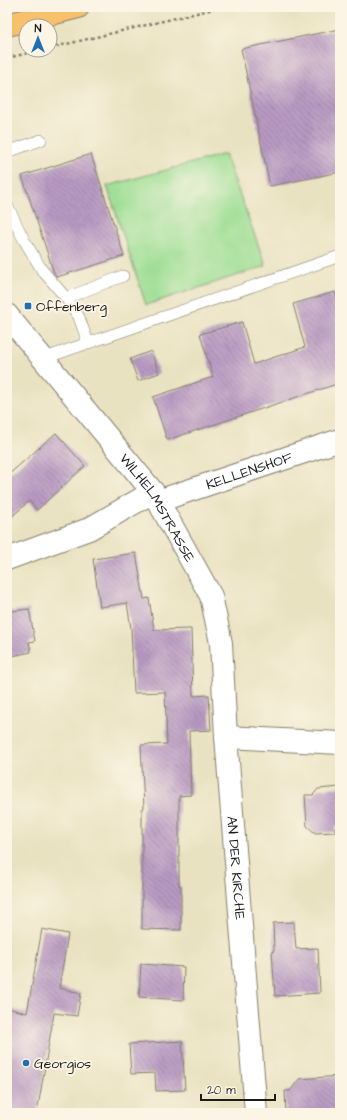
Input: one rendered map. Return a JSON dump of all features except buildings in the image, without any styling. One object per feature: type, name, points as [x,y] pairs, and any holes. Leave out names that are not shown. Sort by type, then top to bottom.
[{"type":"main road","points":[[7,25],[78,7]]},
{"type":"street","name":"WILHELMSTRASSE","points":[[7,315],[155,497],[211,596],[221,643],[226,736]]},
{"type":"street","name":"KELLENSHOF","points":[[7,559],[89,529],[155,497],[340,440]]},
{"type":"street","points":[[226,736],[340,743]]},
{"type":"street","name":"AN DER KIRCHE","points":[[226,736],[256,1113]]},
{"type":"lane","points":[[7,152],[41,140]]},
{"type":"lane","points":[[7,205],[24,240],[42,270],[66,298],[79,317],[88,343]]},
{"type":"lane","points":[[42,359],[340,256]]},
{"type":"lane","points":[[66,298],[123,276]]},
{"type":"path","points":[[58,46],[222,7]]},
{"type":"path","points":[[7,58],[18,55]]},
{"type":"green space","points":[[225,154],[266,266],[146,305],[107,186]]},
{"type":"place","name":"Offenberg","points":[[28,306]]},
{"type":"place","name":"Georgios","points":[[26,1063]]}]
